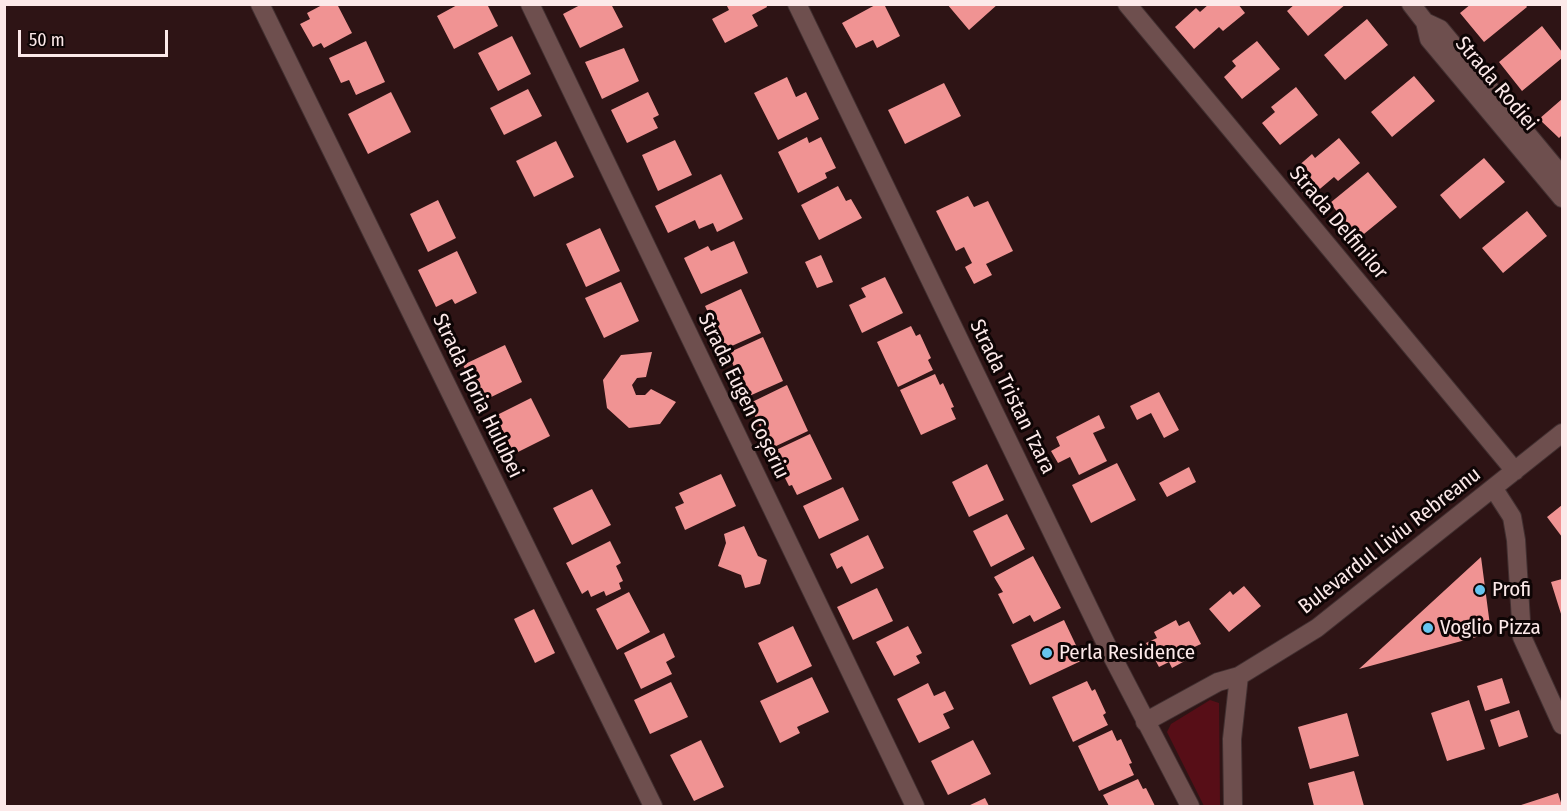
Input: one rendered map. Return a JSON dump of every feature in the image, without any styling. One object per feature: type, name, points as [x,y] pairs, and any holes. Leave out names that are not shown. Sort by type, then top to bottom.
[{"type":"street","name":"Strada Horia Hulubei","points":[[260,4],[653,807]]},
{"type":"street","name":"Strada Eugen Coșeriu","points":[[530,4],[915,807]]},
{"type":"street","name":"Strada Tristan Tzara","points":[[797,4],[1145,722],[1190,807]]},
{"type":"street","name":"Strada Delfinilor","points":[[1127,4],[1515,471]]},
{"type":"street","name":"Strada Rodiei","points":[[1411,4],[1425,22],[1430,39],[1563,198]]},
{"type":"street","name":"Strada Rodiei","points":[[1425,22],[1440,29],[1563,176]]},
{"type":"street","name":"Bulevardul Liviu Rebreanu","points":[[1145,722],[1218,682],[1239,676],[1317,628],[1563,433]]},
{"type":"street","points":[[1494,489],[1512,517],[1516,540],[1522,637],[1563,725]]},
{"type":"street","points":[[1233,807],[1232,739],[1239,676]]},
{"type":"shaded area","points":[[1210,700],[1219,703],[1220,806],[1204,806],[1167,732],[1171,724]]},
{"type":"building","points":[[324,4],[337,4],[352,33],[324,48],[321,43],[313,47],[300,24],[310,19],[307,13]]},
{"type":"building","points":[[459,4],[487,4],[498,26],[454,49],[437,16]]},
{"type":"building","points":[[582,4],[611,4],[623,27],[580,48],[563,14]]},
{"type":"building","points":[[726,4],[766,4],[767,7],[752,15],[758,26],[725,43],[712,19],[729,10]]},
{"type":"building","points":[[877,4],[884,4],[900,36],[877,48],[873,40],[856,48],[842,23]]},
{"type":"building","points":[[947,4],[998,4],[969,30]]},
{"type":"building","points":[[1209,4],[1238,4],[1245,13],[1223,31],[1219,27],[1194,49],[1175,27],[1196,8],[1200,12]]},
{"type":"building","points":[[1295,4],[1346,4],[1308,36],[1287,11]]},
{"type":"building","points":[[1471,4],[1525,4],[1527,7],[1484,42],[1460,13]]},
{"type":"building","points":[[1367,19],[1388,45],[1345,80],[1324,55]]},
{"type":"building","points":[[1542,26],[1562,52],[1562,58],[1522,91],[1499,62]]},
{"type":"building","points":[[512,36],[531,74],[498,91],[478,53]]},
{"type":"building","points":[[366,41],[385,82],[356,95],[349,80],[341,83],[329,58]]},
{"type":"building","points":[[1257,41],[1280,69],[1242,99],[1224,77],[1236,66],[1232,61]]},
{"type":"building","points":[[624,48],[639,81],[602,99],[585,62]]},
{"type":"building","points":[[1414,76],[1435,101],[1392,137],[1371,112]]},
{"type":"building","points":[[787,77],[796,97],[806,92],[819,119],[778,140],[754,93]]},
{"type":"building","points":[[944,83],[961,116],[905,144],[888,110]]},
{"type":"building","points":[[1296,87],[1318,115],[1280,145],[1262,123],[1275,112],[1271,107]]},
{"type":"building","points":[[528,89],[542,116],[504,135],[490,108]]},
{"type":"building","points":[[391,92],[411,132],[368,154],[348,114]]},
{"type":"building","points":[[648,92],[659,115],[653,118],[658,128],[627,143],[611,110]]},
{"type":"building","points":[[1562,99],[1562,135],[1559,138],[1539,119]]},
{"type":"building","points":[[807,137],[809,143],[821,137],[836,168],[825,173],[827,178],[798,193],[778,152]]},
{"type":"building","points":[[1339,138],[1360,163],[1338,181],[1334,177],[1308,199],[1288,175],[1312,154],[1315,158]]},
{"type":"building","points":[[675,140],[692,175],[658,191],[642,155]]},
{"type":"building","points":[[556,141],[574,177],[534,197],[516,161]]},
{"type":"building","points":[[1484,158],[1505,182],[1460,219],[1440,195]]},
{"type":"building","points":[[1368,172],[1397,207],[1359,238],[1330,203]]},
{"type":"building","points":[[721,174],[743,219],[717,232],[713,223],[699,229],[695,220],[668,233],[655,206]]},
{"type":"building","points":[[838,186],[846,201],[851,199],[862,218],[819,240],[801,205]]},
{"type":"building","points":[[968,196],[974,207],[988,201],[1013,251],[986,264],[992,275],[974,284],[965,267],[972,263],[964,247],[956,251],[936,211]]},
{"type":"building","points":[[438,200],[456,238],[428,252],[410,214]]},
{"type":"building","points":[[1527,211],[1547,236],[1503,273],[1482,248]]},
{"type":"building","points":[[600,228],[620,271],[586,287],[566,244]]},
{"type":"building","points":[[734,241],[748,273],[701,294],[684,258],[708,246],[711,251]]},
{"type":"building","points":[[457,251],[477,293],[455,304],[452,299],[436,307],[418,270]]},
{"type":"building","points":[[821,255],[833,282],[817,288],[805,262]]},
{"type":"building","points":[[885,277],[903,313],[862,333],[849,305],[866,297],[861,288]]},
{"type":"building","points":[[621,282],[639,321],[604,338],[585,298]]},
{"type":"building","points":[[741,289],[761,333],[725,349],[705,306]]},
{"type":"building","points":[[911,326],[916,336],[920,334],[931,358],[928,360],[933,370],[898,387],[877,342]]},
{"type":"building","points":[[763,337],[783,381],[747,397],[728,353]]},
{"type":"building","points":[[505,345],[522,382],[481,402],[463,365]]},
{"type":"building","points":[[652,352],[646,377],[637,378],[632,385],[636,395],[645,395],[651,389],[676,402],[660,424],[629,428],[607,408],[603,380],[621,355]]},
{"type":"building","points":[[935,374],[940,385],[943,383],[954,407],[951,408],[956,419],[921,435],[900,390]]},
{"type":"building","points":[[787,385],[808,431],[774,447],[769,436],[765,438],[754,414],[757,412],[752,402]]},
{"type":"building","points":[[1159,392],[1179,430],[1164,438],[1151,413],[1137,420],[1130,406]]},
{"type":"building","points":[[531,398],[550,436],[514,454],[495,416]]},
{"type":"building","points":[[1099,415],[1105,428],[1093,433],[1107,461],[1079,475],[1070,457],[1058,463],[1051,451],[1060,446],[1056,437]]},
{"type":"building","points":[[810,434],[832,479],[797,495],[792,485],[789,486],[777,462],[781,461],[776,450]]},
{"type":"building","points":[[1117,463],[1136,500],[1091,523],[1072,485]]},
{"type":"building","points":[[987,464],[1004,500],[969,517],[952,482]]},
{"type":"building","points":[[1189,467],[1196,482],[1167,497],[1159,483]]},
{"type":"building","points":[[721,474],[736,506],[685,530],[675,507],[684,503],[679,493]]},
{"type":"building","points":[[843,487],[859,520],[819,539],[803,506]]},
{"type":"building","points":[[592,489],[611,525],[572,545],[553,508]]},
{"type":"building","points":[[1562,505],[1562,537],[1547,517]]},
{"type":"building","points":[[1007,514],[1025,549],[991,567],[973,531]]},
{"type":"building","points":[[744,526],[758,556],[767,560],[760,584],[745,588],[741,575],[718,566],[726,543],[724,534]]},
{"type":"building","points":[[868,535],[884,568],[851,584],[842,566],[837,569],[830,554]]},
{"type":"building","points":[[610,541],[621,563],[616,566],[623,581],[619,583],[621,589],[606,596],[604,591],[591,597],[588,590],[582,594],[566,563]]},
{"type":"building","points":[[1033,556],[1061,608],[1034,622],[1030,615],[1013,624],[998,594],[1003,592],[994,577]]},
{"type":"building","points":[[1481,557],[1491,633],[1359,669]]},
{"type":"building","points":[[1562,579],[1562,617],[1551,582]]},
{"type":"building","points":[[1244,586],[1261,606],[1229,632],[1209,609],[1230,591],[1233,595]]},
{"type":"building","points":[[877,588],[893,621],[853,640],[837,607]]},
{"type":"building","points":[[629,592],[650,632],[617,650],[596,609]]},
{"type":"building","points":[[534,609],[555,653],[535,663],[514,619]]},
{"type":"building","name":"Perla Residence","points":[[1064,620],[1083,660],[1030,685],[1011,645]]},
{"type":"building","points":[[1176,620],[1179,626],[1189,621],[1201,644],[1190,649],[1194,656],[1172,668],[1169,662],[1159,667],[1146,643],[1157,638],[1154,632]]},
{"type":"building","points":[[793,626],[812,666],[777,683],[758,643]]},
{"type":"building","points":[[908,626],[922,653],[916,656],[920,663],[894,676],[876,642]]},
{"type":"building","points":[[664,633],[675,657],[666,662],[672,674],[641,689],[624,653]]},
{"type":"building","points":[[812,677],[829,712],[797,727],[800,733],[780,743],[760,701]]},
{"type":"building","points":[[1502,678],[1510,703],[1485,711],[1477,686]]},
{"type":"building","points":[[1087,681],[1092,691],[1095,689],[1106,713],[1103,715],[1108,725],[1073,742],[1052,697]]},
{"type":"building","points":[[671,682],[688,717],[650,734],[634,700]]},
{"type":"building","points":[[928,683],[934,696],[945,691],[954,709],[943,714],[950,728],[919,743],[897,699]]},
{"type":"building","points":[[1469,700],[1485,749],[1447,761],[1431,713]]},
{"type":"building","points":[[1519,710],[1528,737],[1499,747],[1490,720]]},
{"type":"building","points":[[1347,713],[1359,756],[1310,769],[1298,727]]},
{"type":"building","points":[[1112,730],[1117,741],[1121,739],[1132,763],[1129,764],[1134,775],[1099,791],[1078,746]]},
{"type":"building","points":[[701,740],[724,787],[694,801],[670,755]]},
{"type":"building","points":[[973,740],[991,774],[948,795],[931,761]]},
{"type":"building","points":[[1354,771],[1364,806],[1314,806],[1308,783]]},
{"type":"building","points":[[1138,779],[1143,789],[1146,788],[1155,806],[1109,806],[1103,795]]},
{"type":"building","points":[[1558,793],[1562,806],[1518,806]]},
{"type":"building","points":[[985,798],[989,806],[968,806]]},
{"type":"place","name":"Profi","points":[[1480,590]]},
{"type":"place","name":"Voglio Pizza","points":[[1428,628]]},
{"type":"place","name":"Perla Residence","points":[[1047,653]]}]
